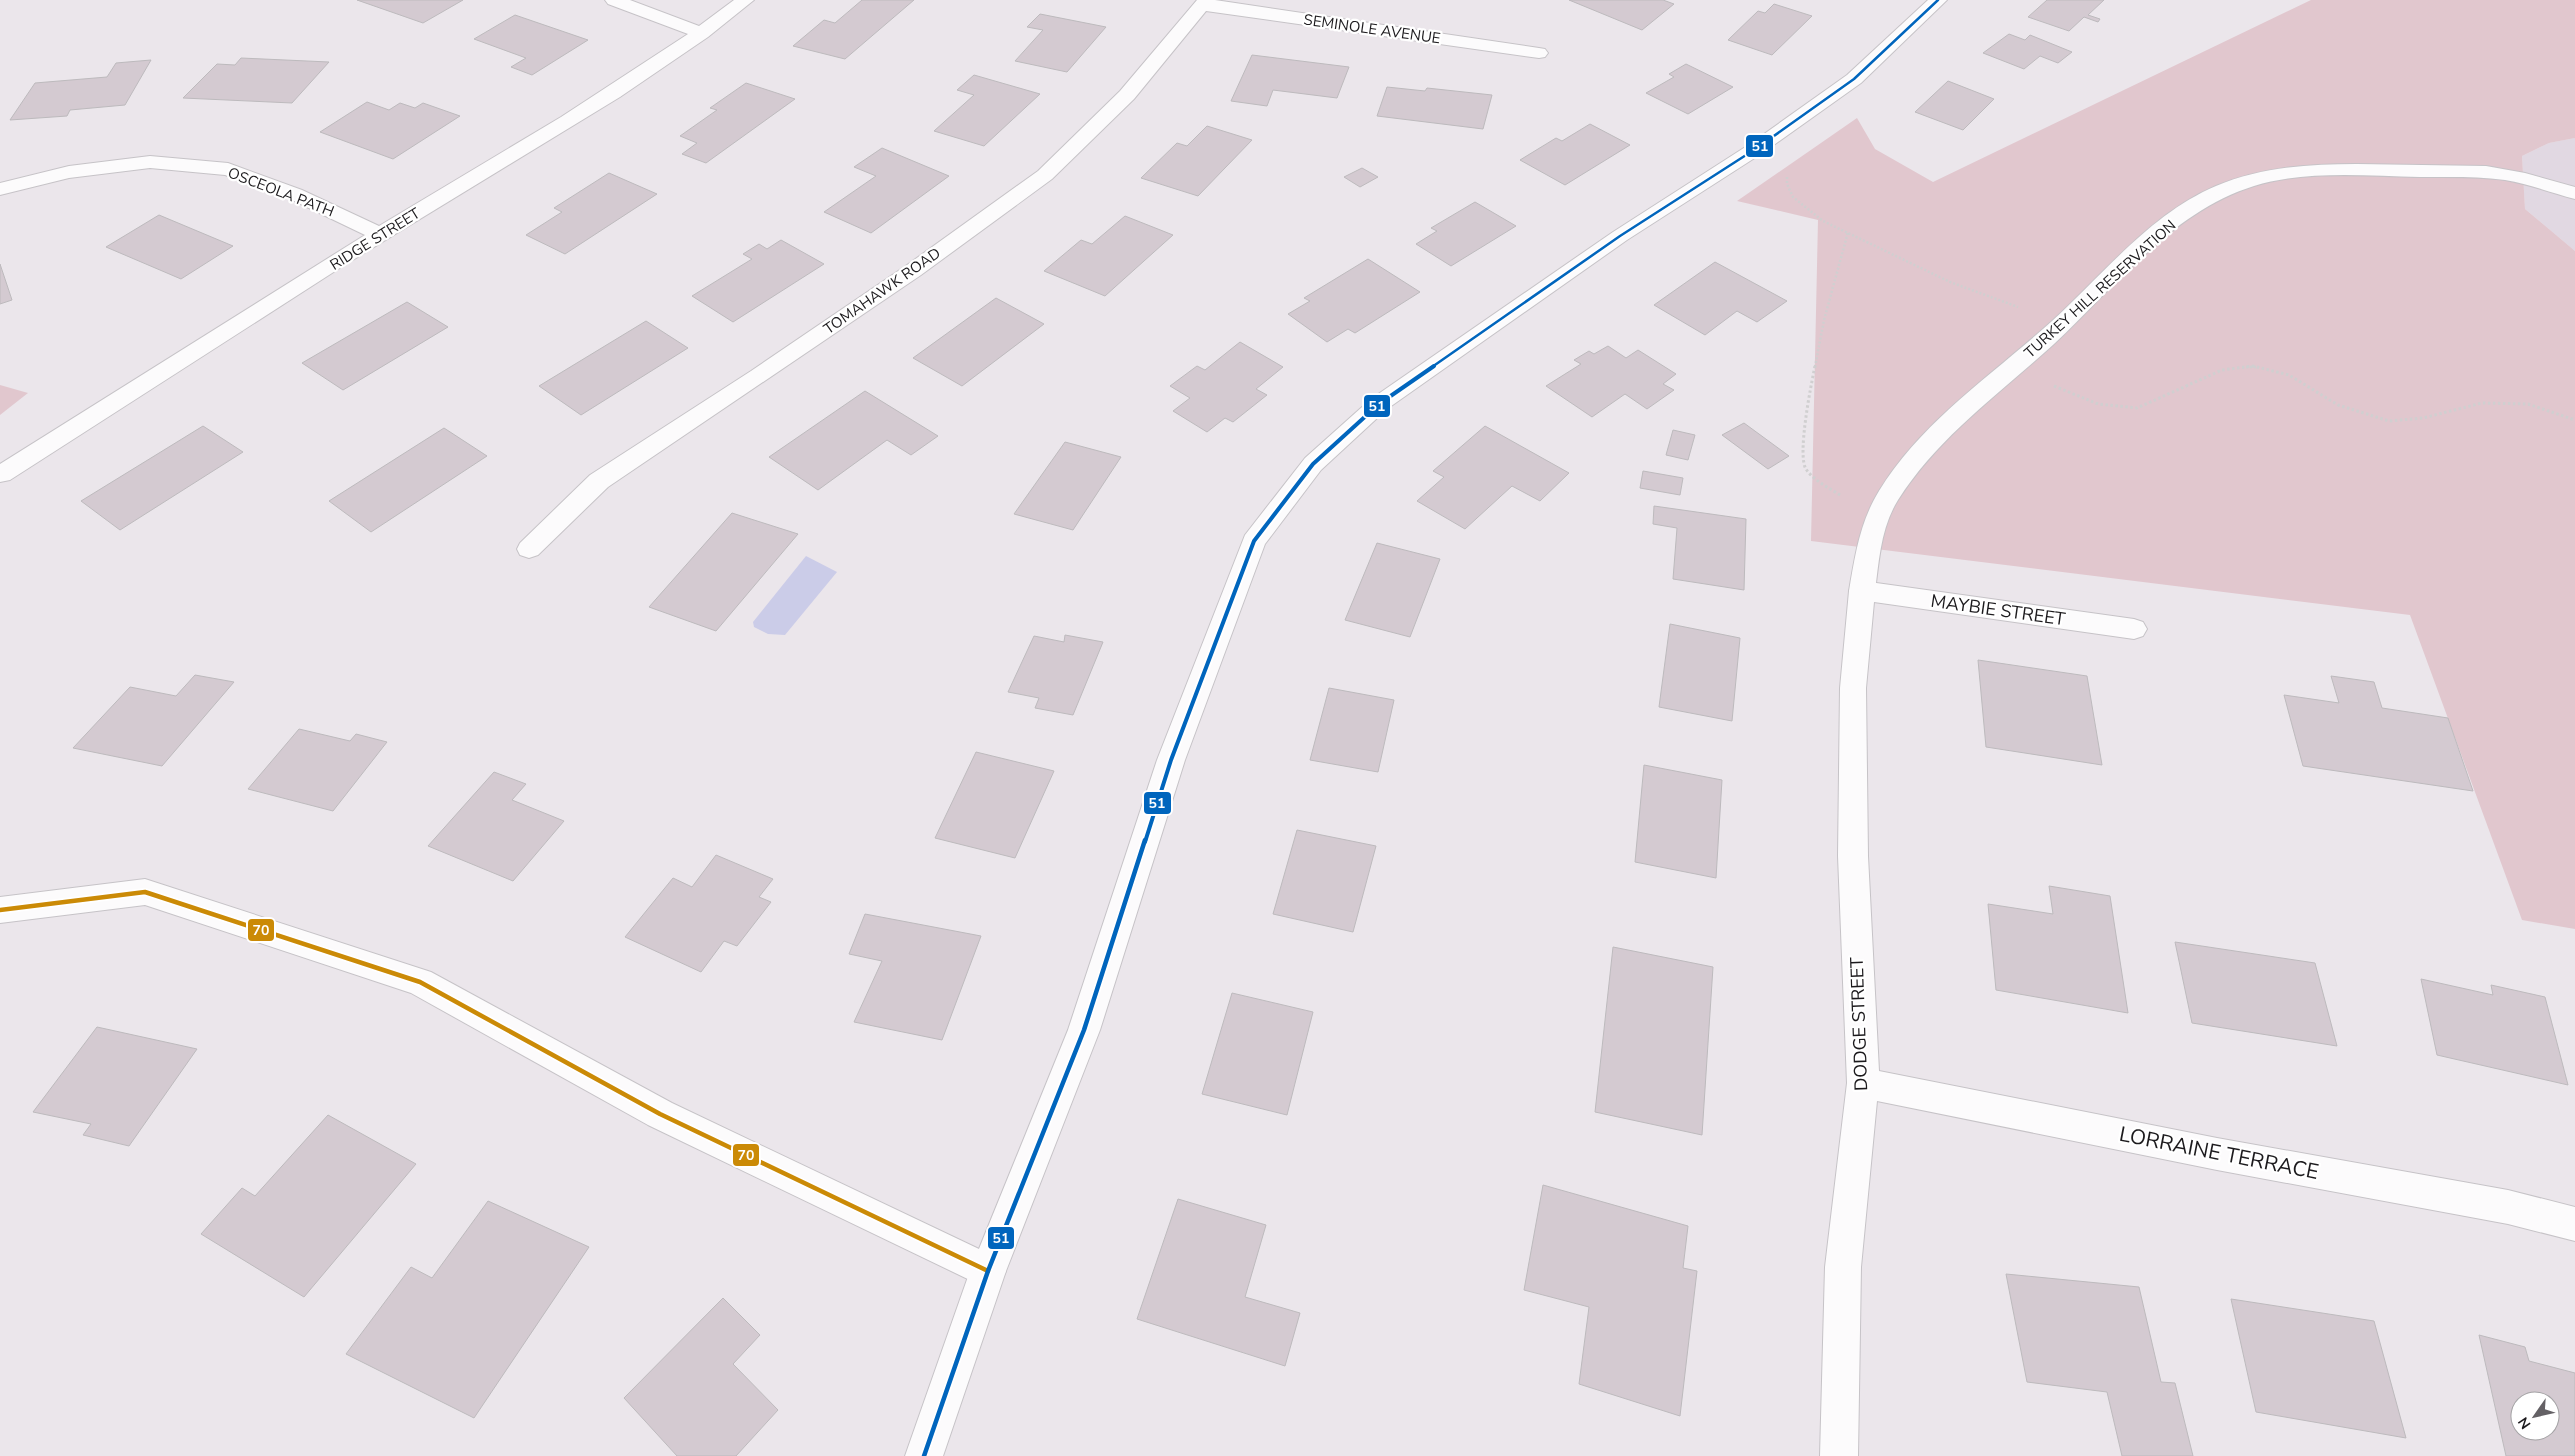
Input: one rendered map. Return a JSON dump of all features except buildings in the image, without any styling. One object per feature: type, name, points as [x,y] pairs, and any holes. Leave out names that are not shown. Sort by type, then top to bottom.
[{"type":"street","points":[[614,0],[702,33]]},
{"type":"street","name":"RIDGE STREET","points":[[2,474],[380,234],[577,115],[702,33],[744,0]]},
{"type":"street","points":[[924,1456],[988,1271],[1084,1030],[1171,760],[1254,541],[1313,464],[1378,404],[1620,236],[1757,148],[1854,79],[1938,0]]},
{"type":"street","name":"SEMINOLE AVENUE","points":[[1205,3],[1540,53]]},
{"type":"street","name":"TOMAHAWK ROAD","points":[[530,549],[599,481],[760,376],[914,270],[1045,176],[1128,95],[1205,3]]},
{"type":"street","name":"OSCEOLA PATH","points":[[0,189],[69,172],[150,162],[228,169],[295,194],[380,234]]},
{"type":"street","name":"TURKEY HILL RESERVATION","points":[[1862,591],[1872,527],[1906,470],[1937,435],[2063,324],[2143,246],[2178,218],[2212,197],[2246,182],[2292,172],[2353,170],[2495,172],[2575,193]]},
{"type":"street","name":"MAYBIE STREET","points":[[1862,591],[2134,629]]},
{"type":"street","name":"DODGE STREET","points":[[1839,1456],[1843,1267],[1863,1083],[1853,856],[1853,688],[1862,591]]},
{"type":"street","points":[[0,910],[145,892],[420,982],[660,1114],[988,1271]]},
{"type":"street","name":"LORRAINE TERRACE","points":[[1863,1083],[2217,1154],[2508,1206],[2575,1224]]},
{"type":"path","points":[[1757,148],[1783,163],[1788,172],[1786,184],[1791,194],[1805,210],[1950,282],[2063,324]]},
{"type":"path","points":[[1848,232],[1824,320],[1813,376],[1803,461],[1811,475],[1838,494],[1879,514]]},
{"type":"path","points":[[2012,369],[2098,404],[2137,408],[2222,370],[2253,366],[2289,374],[2338,405],[2389,421],[2423,418],[2482,403],[2528,404],[2575,420]]},
{"type":"shaded area","points":[[2311,0],[2575,0],[2575,138],[2549,143],[2522,156],[2525,209],[2575,251],[2575,929],[2522,920],[2410,615],[1811,541],[1818,220],[1737,201],[1857,118],[1875,149],[1933,182]]},
{"type":"shaded area","points":[[2575,138],[2575,251],[2525,209],[2522,156],[2549,143]]},
{"type":"shaded area","points":[[0,385],[28,393],[0,415]]},
{"type":"water","points":[[806,556],[837,572],[785,635],[768,634],[754,627],[753,622]]},
{"type":"transit line","name":"51","points":[[924,1456],[988,1271],[1084,1030],[1171,760],[1254,541],[1313,464],[1379,404],[1620,236],[1757,148],[1854,79],[1938,0]]},
{"type":"transit line","name":"70","points":[[0,910],[145,892],[420,982],[660,1114],[988,1271]]}]
